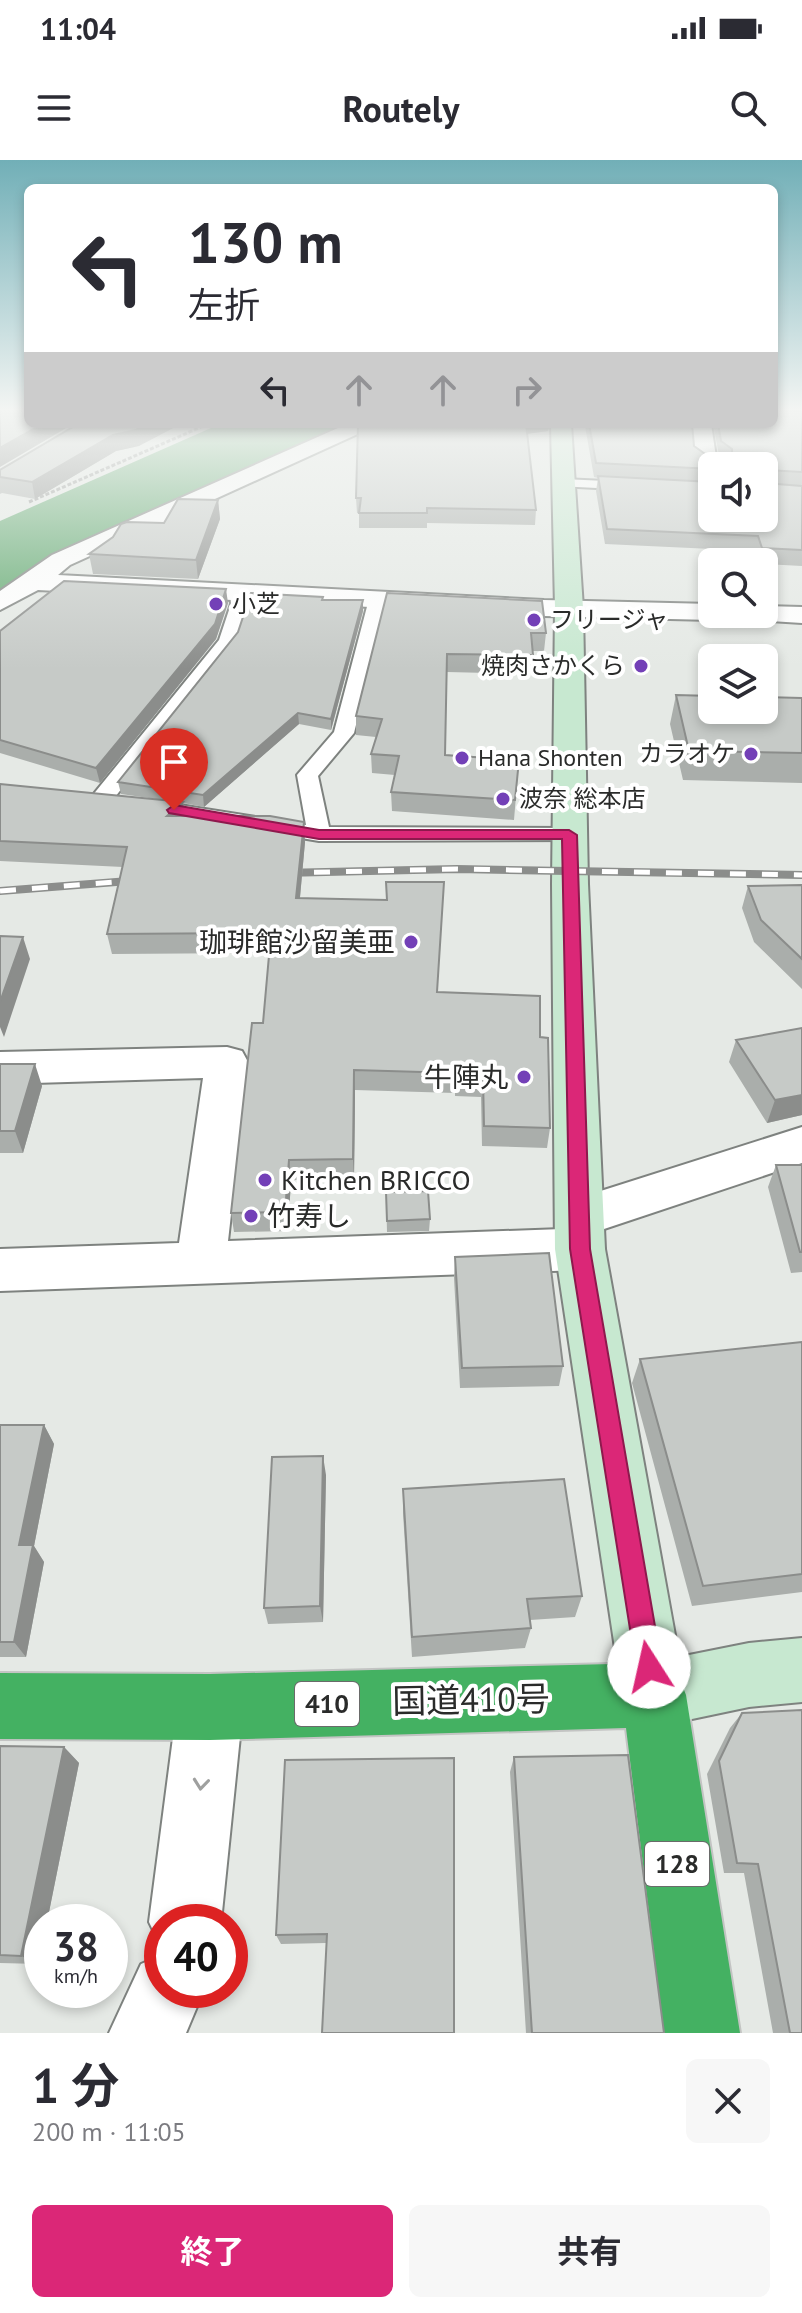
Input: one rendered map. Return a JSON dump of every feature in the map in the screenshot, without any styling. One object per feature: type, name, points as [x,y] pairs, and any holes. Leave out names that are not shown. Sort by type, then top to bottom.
[{"type":"highway","name":"国道410号","points":[[0,1706],[210,1707],[654,1695]]},
{"type":"highway","name":"128","points":[[654,1695],[702,2033]]},
{"type":"street","points":[[0,602],[61,560],[207,494]]},
{"type":"street","points":[[564,494],[569,608],[569,835],[580,1233],[654,1695],[749,1675],[802,1670]]},
{"type":"street","points":[[33,582],[698,612]]},
{"type":"street","points":[[778,614],[802,615]]},
{"type":"street","points":[[0,1068],[227,1062],[201,1263]]},
{"type":"street","points":[[0,1270],[201,1263],[580,1233],[802,1145]]},
{"type":"street","points":[[187,1904],[210,1707]]},
{"type":"street","points":[[147,2033],[159,2008]]},
{"type":"lane","points":[[100,801],[228,641],[240,604],[238,592]]},
{"type":"lane","points":[[319,834],[307,775],[344,733],[378,599]]},
{"type":"lane","points":[[75,801],[100,801],[319,834],[569,835]]},
{"type":"path","points":[[29,502],[46,494]]},
{"type":"shaded area","points":[[60,494],[207,494],[0,593],[0,521]]},
{"type":"building","points":[[356,494],[534,494],[536,510],[427,508],[427,513],[359,513],[361,498],[356,498]]},
{"type":"building","points":[[601,494],[698,494],[698,532],[778,532],[778,494],[802,494],[802,550],[762,548],[758,536],[607,529]]},
{"type":"building","points":[[178,499],[218,500],[196,560],[89,554],[113,537],[121,524],[164,523]]},
{"type":"building","points":[[64,581],[226,589],[215,624],[96,768],[0,740],[0,631]]},
{"type":"building","points":[[251,593],[323,597],[322,600],[363,600],[331,719],[298,713],[203,795],[118,782],[238,632]]},
{"type":"building","points":[[387,593],[542,601],[546,633],[531,633],[533,655],[447,654],[445,755],[519,760],[515,800],[391,792],[399,756],[371,754],[382,719],[356,716]]},
{"type":"building","points":[[676,695],[698,696],[698,724],[778,724],[778,697],[802,698],[802,753],[689,751]]},
{"type":"building","points":[[0,784],[183,802],[167,816],[270,816],[304,822],[296,898],[387,900],[386,882],[444,882],[437,992],[540,996],[540,1037],[548,1038],[550,1128],[484,1126],[483,1077],[456,1076],[456,1073],[354,1070],[353,1159],[289,1160],[285,1212],[231,1213],[252,1023],[263,1023],[271,933],[107,934],[127,847],[0,841]]},
{"type":"building","points":[[802,885],[802,959],[761,920],[748,886]]},
{"type":"building","points":[[0,936],[23,937],[0,1002]]},
{"type":"building","points":[[802,1028],[802,1095],[775,1100],[736,1040]]},
{"type":"building","points":[[0,1064],[35,1064],[15,1131],[0,1131]]},
{"type":"building","points":[[776,1165],[802,1165],[802,1252],[800,1252]]},
{"type":"building","points":[[428,1191],[430,1219],[387,1221],[386,1192]]},
{"type":"building","points":[[549,1253],[563,1366],[462,1368],[455,1257]]},
{"type":"building","points":[[802,1342],[802,1574],[703,1586],[640,1359]]},
{"type":"building","points":[[0,1425],[44,1425],[19,1545],[33,1545],[14,1642],[0,1642]]},
{"type":"building","points":[[323,1456],[320,1606],[264,1608],[272,1457]]},
{"type":"building","points":[[564,1479],[582,1596],[527,1599],[531,1628],[412,1637],[403,1489]]},
{"type":"building","points":[[802,1710],[802,2033],[790,2033],[758,1864],[737,1863],[719,1761],[742,1713]]},
{"type":"building","points":[[0,1746],[64,1747],[32,1904],[24,1904],[21,1956],[0,1955]]},
{"type":"building","points":[[628,1755],[664,2033],[532,2033],[514,1757]]},
{"type":"building","points":[[454,1758],[454,2033],[322,2033],[327,1934],[276,1935],[285,1760]]},
{"type":"railway","points":[[282,873],[457,869],[802,875]]},
{"type":"railway","points":[[0,891],[142,880]]},
{"type":"place","name":"小芝","points":[[216,604]]},
{"type":"place","name":"フリージャ","points":[[534,620]]},
{"type":"place","name":"焼肉さかくら","points":[[641,666]]},
{"type":"place","name":"カラオケ","points":[[751,754]]},
{"type":"place","name":"Hana Shonten","points":[[462,758]]},
{"type":"place","name":"波奈 総本店","points":[[503,799]]},
{"type":"place","name":"珈琲館沙留美亜","points":[[411,942]]},
{"type":"place","name":"牛陣丸","points":[[524,1077]]},
{"type":"place","name":"Kitchen BRICCO","points":[[265,1180]]},
{"type":"place","name":"竹寿し","points":[[251,1216]]},
{"type":"route","points":[[174,810],[319,834],[569,835],[580,1249],[649,1667]]}]
